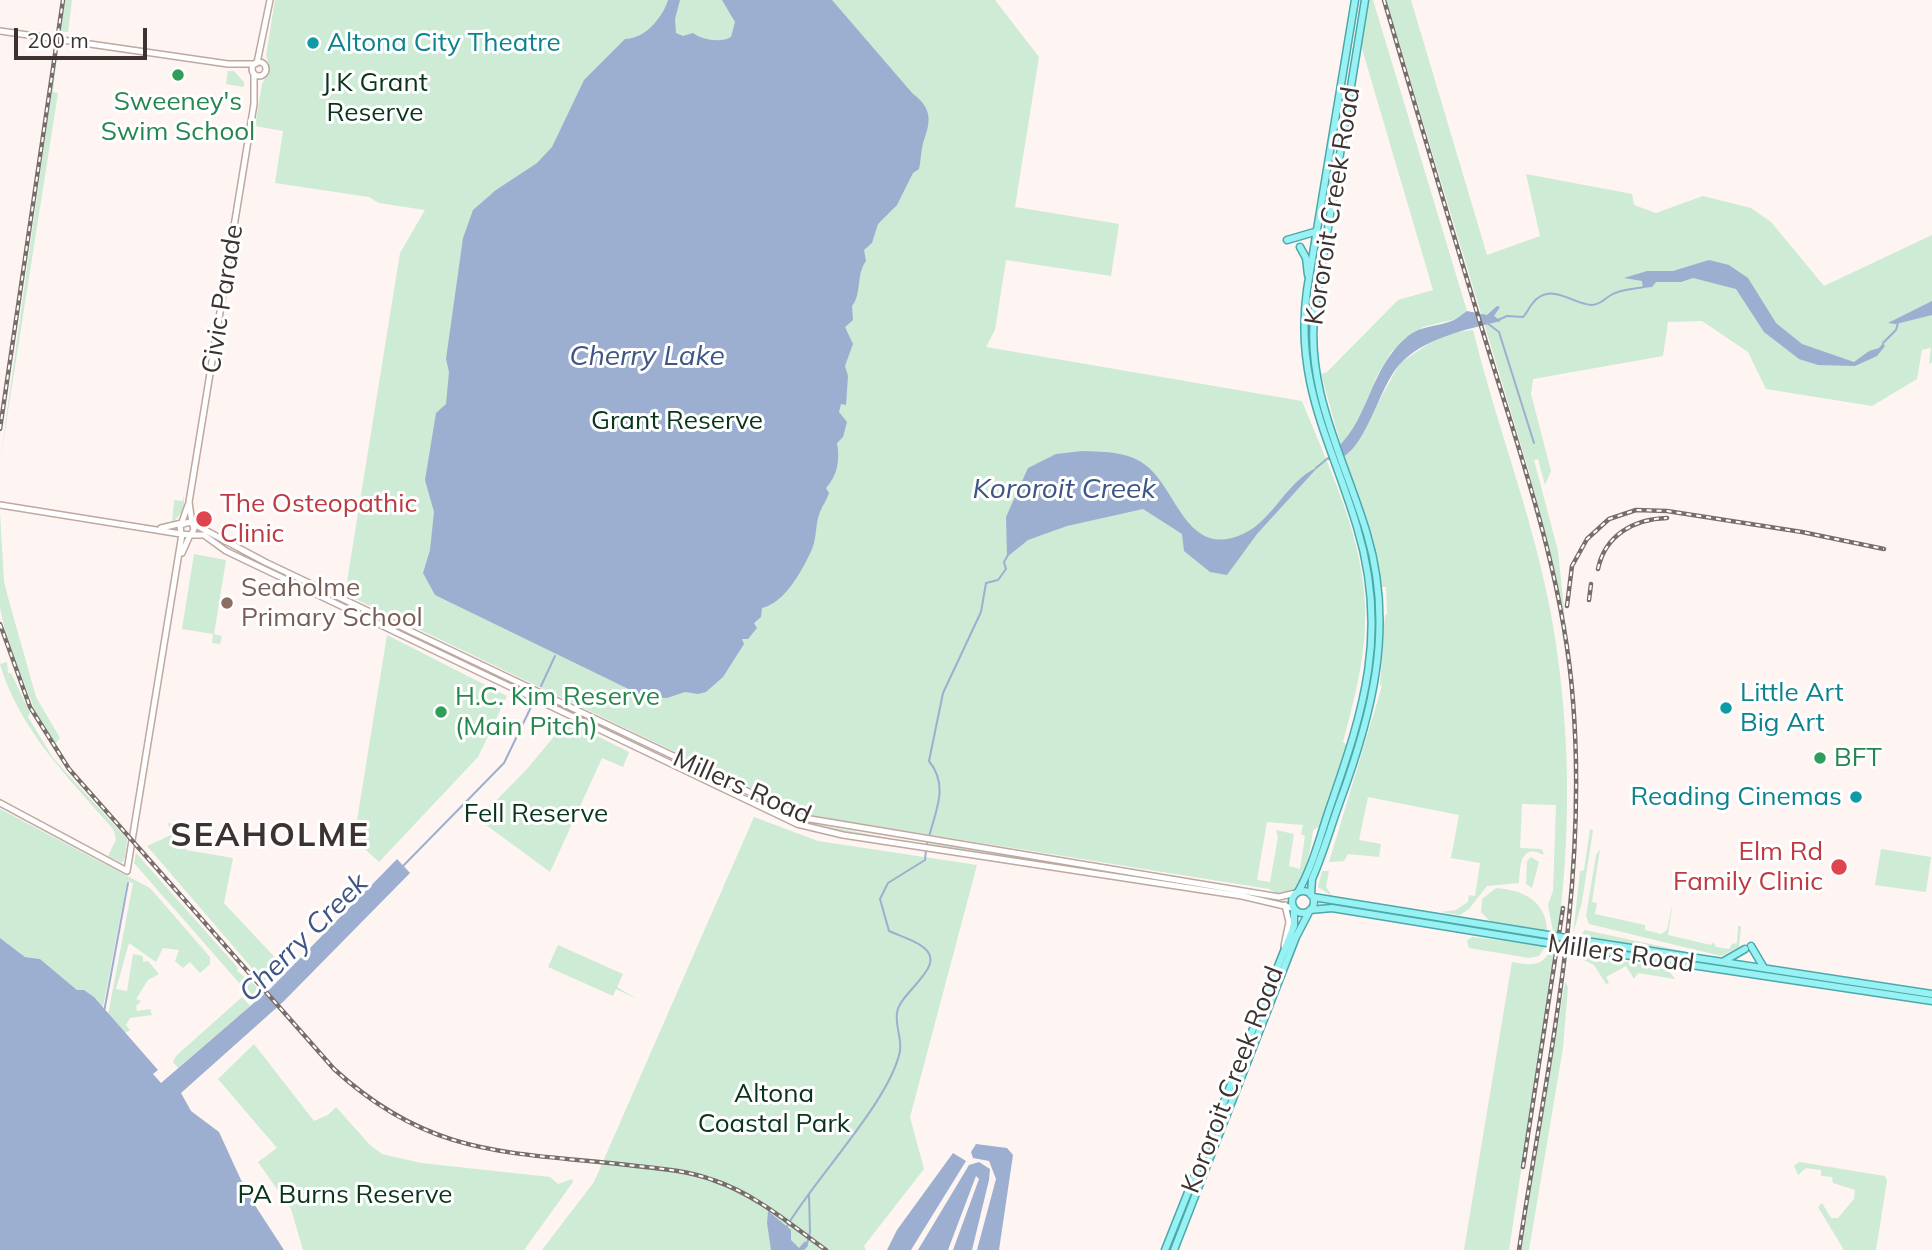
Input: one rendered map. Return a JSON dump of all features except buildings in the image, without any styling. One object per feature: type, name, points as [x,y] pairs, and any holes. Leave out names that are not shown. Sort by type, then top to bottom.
[{"type":"main road","points":[[256,63],[263,45],[270,0]]},
{"type":"main road","name":"Kororoit Creek Road","points":[[1312,896],[1312,879],[1369,716],[1379,666],[1380,614],[1377,580],[1306,371],[1304,339],[1307,290],[1355,0]]},
{"type":"main road","name":"Kororoit Creek Road","points":[[1329,436],[1318,387],[1313,317],[1365,0]]},
{"type":"main road","points":[[0,31],[228,64],[256,63],[265,66],[263,45]]},
{"type":"main road","name":"Civic Parade","points":[[255,96],[253,73],[256,63]]},
{"type":"main road","points":[[228,64],[264,75]]},
{"type":"main road","name":"Civic Parade","points":[[181,534],[189,502],[255,96],[265,66]]},
{"type":"main road","points":[[1287,240],[1318,231]]},
{"type":"main road","points":[[1300,247],[1306,258],[1307,290]]},
{"type":"main road","name":"Kororoit Creek Road","points":[[1297,893],[1309,870],[1355,734],[1370,675],[1373,616],[1370,584],[1348,490]]},
{"type":"main road","name":"Civic Parade","points":[[189,502],[194,530],[191,535]]},
{"type":"main road","points":[[0,505],[157,528],[181,534],[180,556],[127,871],[0,803]]},
{"type":"main road","points":[[157,528],[192,523]]},
{"type":"main road","name":"Millers Road","points":[[192,523],[265,562],[804,818],[1279,897],[1297,893]]},
{"type":"main road","name":"Millers Road","points":[[181,534],[204,535],[226,551],[751,803],[813,829],[1285,905],[1294,909]]},
{"type":"main road","points":[[180,556],[191,535]]},
{"type":"main road","points":[[751,803],[754,795]]},
{"type":"main road","points":[[1297,893],[1312,896],[1310,911],[1301,913],[1294,909],[1292,899],[1297,893]]},
{"type":"main road","name":"Millers Road","points":[[1312,896],[1542,938],[1932,1001]]},
{"type":"main road","points":[[1283,948],[1289,922],[1285,905]]},
{"type":"main road","name":"Millers Road","points":[[1310,911],[1332,908],[1542,938]]},
{"type":"main road","name":"Kororoit Creek Road","points":[[1174,1250],[1275,968],[1294,926],[1294,909]]},
{"type":"main road","name":"Kororoit Creek Road","points":[[1165,1250],[1284,966],[1310,911]]},
{"type":"main road","name":"Millers Road","points":[[1578,944],[1724,961],[1932,994]]},
{"type":"main road","points":[[1724,961],[1748,947],[1764,968]]},
{"type":"main road","points":[[1275,968],[1284,966]]},
{"type":"green space","points":[[65,0],[72,0],[68,32],[60,31]]},
{"type":"green space","name":"Grant Reserve","points":[[275,0],[995,0],[1039,57],[1015,207],[1119,224],[1111,276],[1006,260],[995,330],[986,347],[1302,401],[1351,526],[1358,552],[1365,605],[1362,657],[1343,742],[1347,745],[1321,826],[1313,830],[1308,860],[1297,889],[1278,894],[1269,889],[807,815],[345,594],[400,253],[425,210],[379,203],[369,197],[275,183],[283,131],[255,126],[262,84],[270,68],[266,56]],"holes":[[[1267,822],[1303,825],[1301,834],[1305,836],[1300,869],[1289,866],[1294,834],[1276,830],[1278,837],[1270,882],[1257,880]]]},
{"type":"green space","points":[[1367,0],[1373,0],[1467,311],[1456,319],[1423,327],[1391,352],[1376,378],[1369,403],[1341,446],[1321,374],[1327,372],[1398,300],[1433,290],[1360,42]]},
{"type":"green space","points":[[1386,0],[1411,0],[1487,255],[1540,236],[1526,174],[1632,194],[1634,205],[1656,213],[1703,196],[1751,208],[1771,222],[1824,286],[1932,235],[1932,362],[1929,364],[1931,348],[1922,350],[1917,379],[1872,406],[1766,389],[1748,352],[1702,321],[1668,322],[1663,356],[1533,379],[1531,394],[1551,471],[1545,485],[1538,459],[1534,460],[1558,551],[1565,618],[1528,468]]},
{"type":"green space","points":[[58,46],[53,92],[58,93],[0,462]]},
{"type":"green space","points":[[228,71],[234,71],[244,82],[244,87],[226,84]]},
{"type":"green space","points":[[1473,330],[1537,553],[1560,671],[1567,759],[1567,803],[1558,933],[1553,932],[1548,905],[1553,891],[1556,805],[1522,804],[1520,848],[1542,849],[1544,855],[1536,852],[1526,854],[1521,864],[1519,883],[1487,886],[1469,909],[1460,915],[1441,912],[1456,910],[1468,902],[1469,895],[1475,896],[1480,863],[1451,858],[1459,815],[1368,797],[1359,840],[1381,844],[1379,857],[1348,854],[1344,861],[1329,862],[1382,686],[1387,614],[1386,587],[1382,587],[1372,534],[1344,456],[1361,434],[1400,363],[1436,339],[1451,333]]},
{"type":"green space","points":[[184,494],[184,510],[172,523],[174,500],[183,501]]},
{"type":"green space","points":[[0,512],[4,582],[36,697],[60,738],[55,744],[34,708],[6,636],[0,608]]},
{"type":"green space","points":[[194,554],[226,560],[214,634],[222,636],[220,644],[212,643],[213,634],[182,629]]},
{"type":"green space","points":[[411,633],[581,715],[594,723],[421,640]]},
{"type":"green space","points":[[387,635],[507,696],[478,757],[379,862],[354,839]]},
{"type":"green space","points":[[7,662],[8,673],[11,673],[30,713],[28,717],[53,758],[127,839],[122,863],[108,856],[116,840],[114,830],[48,753],[20,711],[0,664]]},
{"type":"green space","name":"Fell Reserve","points":[[567,721],[629,752],[623,767],[602,758],[550,872],[478,819],[527,769]]},
{"type":"green space","points":[[759,802],[815,824],[925,845],[819,827],[778,813]]},
{"type":"green space","points":[[0,809],[150,888],[210,957],[210,964],[200,973],[190,962],[183,968],[175,961],[179,950],[163,948],[156,962],[129,943],[116,989],[127,991],[133,954],[143,956],[143,962],[148,961],[159,974],[148,980],[136,999],[141,1001],[136,1006],[137,1011],[150,1009],[152,1015],[130,1018],[126,1025],[130,1030],[125,1033],[108,1015],[133,883],[127,882],[103,1007],[89,993],[77,990],[40,959],[25,957],[0,938]]},
{"type":"green space","name":"Altona Coastal Park","points":[[754,817],[818,841],[977,865],[910,1117],[924,1169],[864,1246],[866,1250],[542,1250],[594,1182]]},
{"type":"green space","points":[[168,823],[190,827],[186,850],[233,858],[224,903],[281,964],[264,982],[147,846],[171,835]]},
{"type":"green space","points":[[1590,829],[1593,830],[1582,902],[1573,934],[1580,871],[1584,870]]},
{"type":"green space","points":[[931,843],[1234,890],[1285,902],[929,845]]},
{"type":"green space","points":[[1600,849],[1592,902],[1597,903],[1595,914],[1645,925],[1645,930],[1661,934],[1667,930],[1673,901],[1668,935],[1711,945],[1713,942],[1716,947],[1729,949],[1732,944],[1737,943],[1738,926],[1741,926],[1739,947],[1721,956],[1589,924],[1586,916],[1596,855]]},
{"type":"green space","points":[[1881,849],[1931,857],[1926,892],[1875,885]]},
{"type":"green space","points":[[136,853],[238,968],[237,971],[265,993],[255,1001],[134,863]]},
{"type":"green space","points":[[1531,857],[1539,862],[1532,888],[1526,884],[1527,861]]},
{"type":"green space","points":[[1322,871],[1329,871],[1326,887],[1332,896],[1318,887]]},
{"type":"green space","points":[[1496,888],[1515,891],[1532,899],[1543,912],[1547,932],[1492,923],[1481,912],[1482,899]]},
{"type":"green space","points":[[1319,903],[1546,938],[1546,940],[1319,906]]},
{"type":"green space","points":[[1585,930],[1687,952],[1687,953],[1579,937]]},
{"type":"green space","points":[[1472,937],[1545,947],[1539,956],[1529,958],[1469,948],[1467,941]]},
{"type":"green space","points":[[558,945],[623,974],[617,987],[637,999],[616,989],[613,996],[548,967]]},
{"type":"green space","points":[[1550,948],[1555,948],[1509,1250],[1464,1250],[1512,962],[1535,964],[1544,959]]},
{"type":"green space","points":[[1577,952],[1668,970],[1675,979],[1638,973],[1634,979],[1626,966],[1606,977],[1609,983],[1606,984],[1594,965],[1580,958]]},
{"type":"green space","points":[[1565,982],[1568,987],[1563,1048],[1529,1250],[1521,1250]]},
{"type":"green space","points":[[242,997],[250,1006],[178,1068],[173,1062],[176,1056]]},
{"type":"green space","name":"PA Burns Reserve","points":[[254,1044],[314,1121],[328,1115],[336,1107],[370,1145],[382,1154],[421,1163],[550,1177],[558,1184],[572,1179],[573,1182],[524,1250],[303,1250],[291,1209],[258,1162],[277,1148],[218,1079]]},
{"type":"green space","points":[[1799,1162],[1885,1176],[1887,1181],[1876,1250],[1844,1250],[1818,1207],[1822,1203],[1831,1218],[1838,1218],[1854,1199],[1855,1190],[1833,1183],[1832,1177],[1821,1176],[1821,1170],[1806,1168],[1798,1175],[1794,1166]]},
{"type":"water","name":"Cherry Lake","points":[[668,0],[680,0],[675,19],[676,33],[683,36],[693,33],[717,40],[731,37],[735,22],[722,0],[832,0],[924,104],[929,121],[919,169],[913,173],[897,205],[878,224],[872,243],[864,250],[866,261],[852,306],[853,320],[845,327],[853,344],[845,366],[848,376],[846,405],[841,404],[839,412],[847,422],[843,437],[837,443],[837,467],[826,488],[829,493],[818,517],[812,549],[786,592],[762,608],[761,617],[754,623],[757,628],[748,639],[742,639],[744,644],[723,677],[706,692],[685,692],[667,698],[645,697],[435,595],[423,573],[430,550],[434,512],[425,480],[436,413],[446,404],[449,372],[446,359],[463,238],[473,210],[496,190],[537,163],[552,147],[584,80],[625,39],[639,35],[652,26]]},
{"type":"water","points":[[1709,260],[1729,265],[1748,278],[1776,323],[1802,344],[1854,362],[1883,343],[1885,346],[1877,356],[1855,366],[1818,365],[1799,359],[1764,332],[1736,289],[1693,278],[1681,282],[1656,282],[1652,287],[1643,288],[1642,281],[1624,278],[1647,271],[1673,271]]},
{"type":"water","points":[[1932,301],[1932,315],[1896,324],[1888,323]]},
{"type":"water","points":[[1497,306],[1500,307],[1494,316],[1501,321],[1433,341],[1399,365],[1352,450],[1341,458],[1328,460],[1328,456],[1353,428],[1384,365],[1408,336],[1454,320],[1467,311],[1487,315]]},
{"type":"water","name":"Kororoit Creek","points":[[1082,451],[1117,453],[1141,462],[1158,478],[1186,520],[1209,538],[1224,539],[1254,528],[1297,481],[1318,467],[1257,534],[1227,575],[1210,572],[1184,551],[1182,534],[1143,509],[1067,526],[1028,540],[1007,557],[1006,517],[1028,468],[1056,454]]},
{"type":"water","points":[[397,859],[410,873],[283,1002],[181,1093],[191,1111],[219,1132],[247,1193],[284,1250],[0,1250],[0,938],[25,957],[40,959],[77,990],[84,990],[94,997],[158,1070],[153,1074],[161,1083],[270,989]]},
{"type":"water","points":[[976,1144],[1007,1148],[1013,1155],[999,1250],[977,1250],[996,1179],[989,1161],[973,1158],[971,1152]]},
{"type":"water","points":[[953,1153],[966,1161],[911,1250],[887,1250],[897,1230]]},
{"type":"water","points":[[979,1162],[990,1169],[972,1250],[953,1250],[979,1179],[976,1176],[948,1250],[918,1250],[969,1165]]},
{"type":"water","points":[[768,1211],[791,1230],[791,1240],[799,1248],[805,1241],[808,1246],[804,1250],[771,1250]]},
{"type":"waterway","name":"Kororoit Creek","points":[[1498,320],[1507,316],[1523,317],[1532,304],[1546,294],[1592,305],[1619,292],[1644,287]]},
{"type":"waterway","points":[[1487,323],[1499,332],[1534,443]]},
{"type":"waterway","name":"Kororoit Creek","points":[[1883,343],[1896,330],[1898,323]]},
{"type":"waterway","name":"Kororoit Creek","points":[[1316,468],[1328,458]]},
{"type":"waterway","name":"Kororoit Creek","points":[[927,845],[940,792],[939,781],[929,761],[943,693],[981,612],[986,583],[998,580],[1006,569],[1004,562],[1008,555]]},
{"type":"waterway","name":"Cherry Creek","points":[[541,686],[555,656]]},
{"type":"waterway","name":"Cherry Creek","points":[[402,867],[504,763],[533,703]]},
{"type":"waterway","name":"Kororoit Creek","points":[[787,1226],[867,1116],[893,1071],[900,1051],[897,1013],[906,996],[927,971],[930,962],[929,954],[923,947],[889,931],[880,899],[888,883],[925,860],[926,850]]},
{"type":"waterway","points":[[104,1012],[128,883]]},
{"type":"waterway","points":[[807,1244],[810,1232],[809,1194]]},
{"type":"railway","points":[[0,429],[63,0]]},
{"type":"railway","points":[[1384,0],[1541,524],[1561,611],[1573,701],[1576,771],[1570,909],[1552,1045],[1519,1250]]},
{"type":"railway","points":[[1567,606],[1572,566],[1587,539],[1609,519],[1636,510],[1667,511],[1802,532],[1884,549]]},
{"type":"railway","points":[[1598,569],[1607,547],[1623,531],[1643,522],[1667,518]]},
{"type":"railway","points":[[1589,600],[1591,584]]},
{"type":"railway","points":[[0,624],[30,707],[69,769],[334,1069],[368,1097],[401,1118],[467,1144],[538,1156],[667,1169],[713,1180],[758,1201],[826,1250]]},
{"type":"railway","points":[[1523,1167],[1563,908]]},
{"type":"place","name":"Altona City Theatre","points":[[313,43]]},
{"type":"place","name":"Sweeney's Swim School","points":[[178,75]]},
{"type":"place","name":"The Osteopathic Clinic","points":[[204,519]]},
{"type":"place","name":"Seaholme Primary School","points":[[227,603]]},
{"type":"place","name":"Little Art Big Art","points":[[1726,708]]},
{"type":"place","name":"H.C. Kim Reserve (Main Pitch)","points":[[441,712]]},
{"type":"place","name":"BFT","points":[[1820,758]]},
{"type":"place","name":"Reading Cinemas","points":[[1856,797]]},
{"type":"place","name":"Elm Rd Family Clinic","points":[[1839,867]]},
{"type":"district","name":"SEAHOLME","points":[[270,836]]},
{"type":"park label","name":"J.K Grant Reserve","points":[[375,98]]}]
